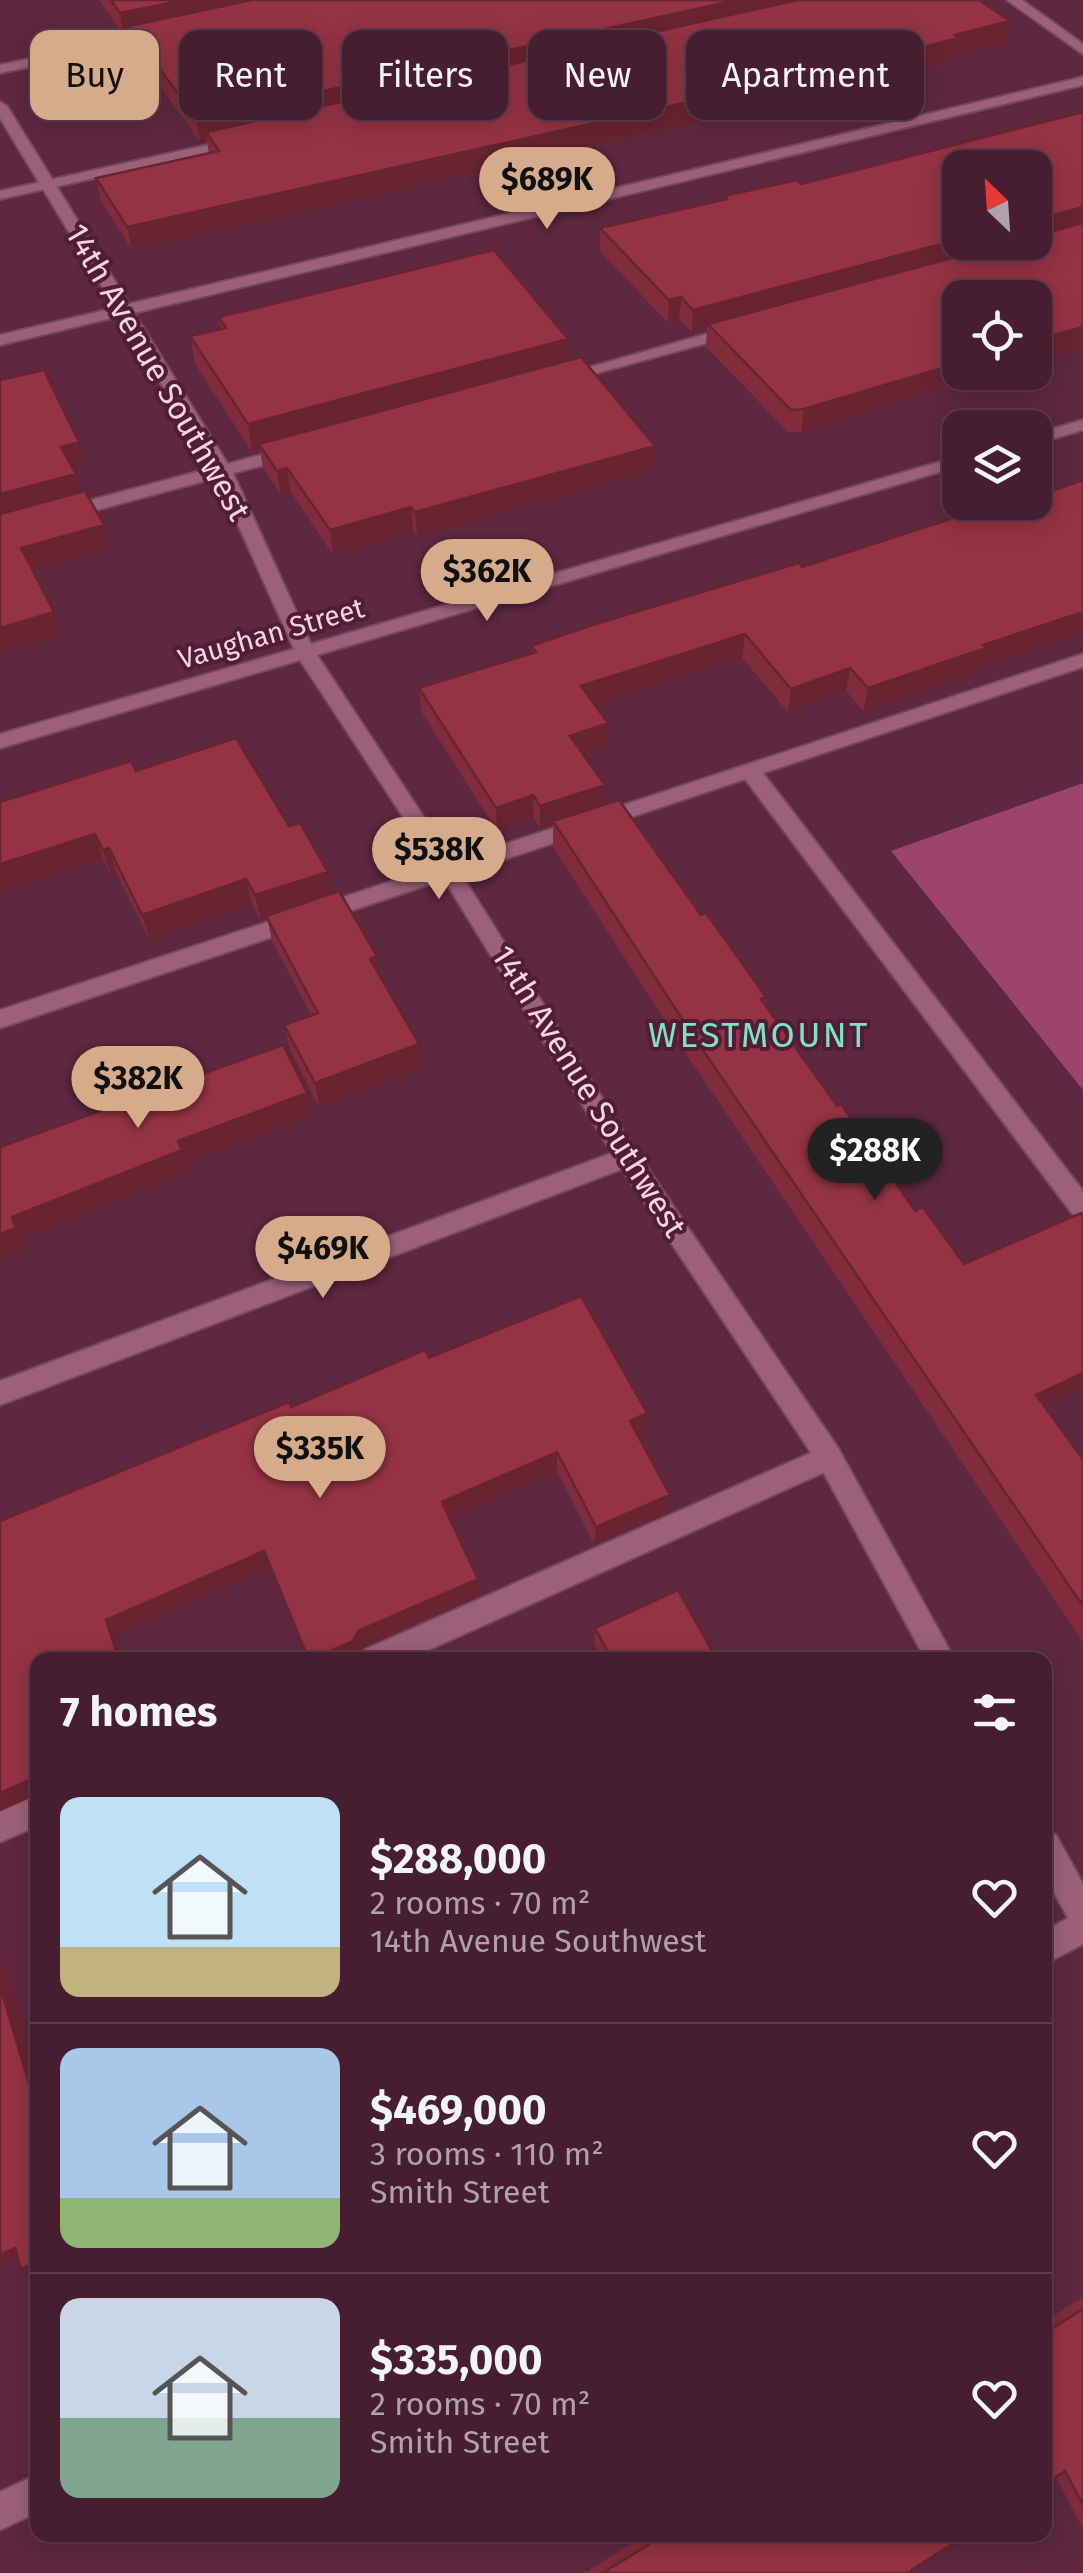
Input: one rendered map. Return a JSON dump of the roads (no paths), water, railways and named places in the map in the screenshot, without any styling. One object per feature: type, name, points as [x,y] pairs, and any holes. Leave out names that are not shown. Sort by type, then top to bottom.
[{"type":"street","points":[[1014,0],[1083,50]]},
{"type":"street","points":[[0,68],[179,31]]},
{"type":"street","points":[[0,340],[1083,81]]},
{"type":"street","name":"14th Avenue Southwest","points":[[0,106],[223,471],[305,652],[450,870],[627,1157],[829,1457],[938,1652]]},
{"type":"street","points":[[0,195],[259,137]]},
{"type":"street","points":[[548,382],[758,324]]},
{"type":"street","points":[[1052,434],[1083,425]]},
{"type":"street","points":[[0,530],[318,444]]},
{"type":"street","name":"Vaughan Street","points":[[0,741],[942,465]]},
{"type":"street","points":[[0,1020],[1083,660]]},
{"type":"street","points":[[750,771],[1083,1209]]},
{"type":"street","points":[[0,1393],[627,1157]]},
{"type":"street","points":[[392,1652],[829,1457]]},
{"type":"street","points":[[0,1827],[30,1814]]},
{"type":"street","points":[[1052,1859],[1083,1914]]},
{"type":"street","points":[[1052,1944],[1083,1927]]},
{"type":"street","points":[[0,2512],[30,2496]]},
{"type":"district","name":"WESTMOUNT","points":[[759,1035]]}]
